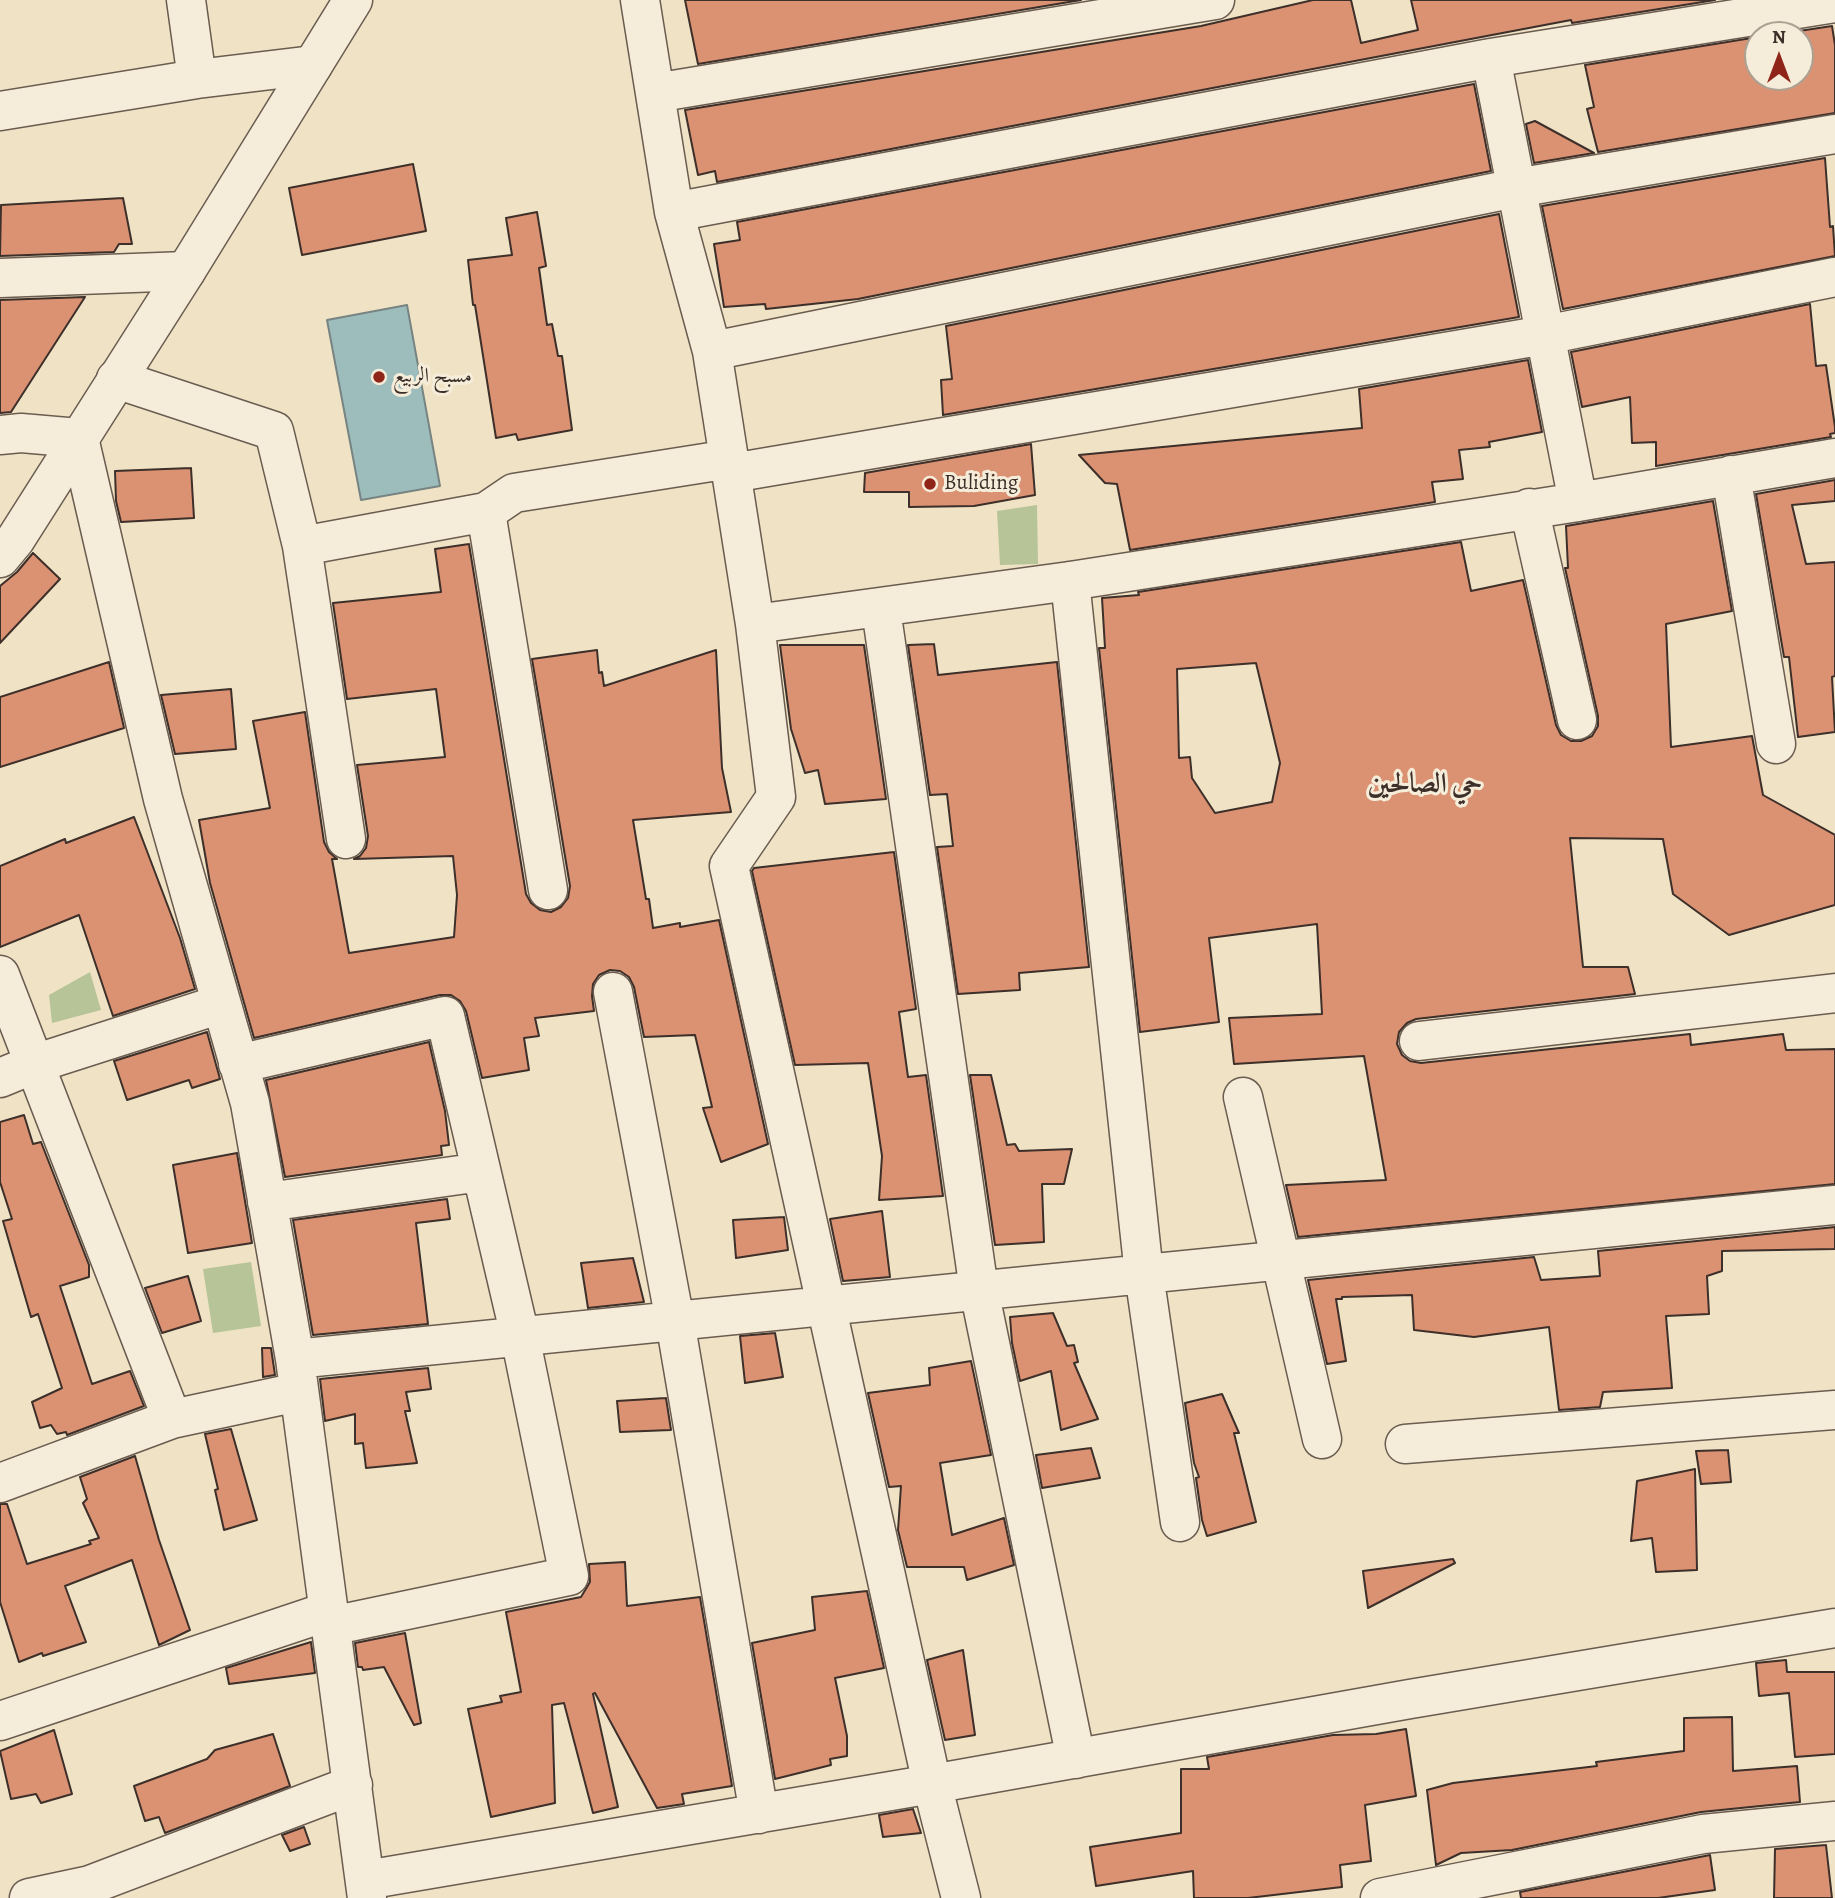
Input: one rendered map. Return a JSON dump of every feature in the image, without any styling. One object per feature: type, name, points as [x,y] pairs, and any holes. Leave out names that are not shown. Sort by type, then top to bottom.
[{"type":"street","points":[[186,0],[197,79]]},
{"type":"street","points":[[0,558],[15,540],[186,271],[354,0]]},
{"type":"street","points":[[640,0],[674,212],[712,351],[755,624],[776,797],[729,866],[932,1784],[961,1898]]},
{"type":"street","points":[[655,93],[1115,9],[1215,0]]},
{"type":"street","points":[[674,212],[1490,58],[1835,3]]},
{"type":"street","points":[[1490,58],[1578,502]]},
{"type":"street","points":[[0,111],[197,79],[313,65]]},
{"type":"street","points":[[712,351],[1516,188],[1835,134]]},
{"type":"street","points":[[0,278],[186,271]]},
{"type":"street","points":[[302,546],[486,512],[514,493],[731,466],[1545,335],[1835,277]]},
{"type":"street","points":[[116,379],[274,431],[302,546],[346,839]]},
{"type":"street","points":[[0,435],[21,433],[79,438]]},
{"type":"street","points":[[79,438],[163,799],[250,1103],[297,1376],[366,1889],[759,1814],[1410,1699],[1835,1628]]},
{"type":"street","points":[[755,624],[881,609],[1070,581],[1578,502],[1835,457]]},
{"type":"street","points":[[1731,475],[1776,744]]},
{"type":"street","points":[[1529,508],[1577,720]]},
{"type":"street","points":[[486,512],[548,890]]},
{"type":"street","points":[[1070,581],[1144,1274],[1180,1522]]},
{"type":"street","points":[[881,609],[979,1290],[1076,1759]]},
{"type":"street","points":[[0,975],[17,1071],[172,1419]]},
{"type":"street","points":[[613,992],[675,1321],[759,1814]]},
{"type":"street","points":[[1419,1041],[1835,993]]},
{"type":"street","points":[[17,1071],[221,1004]]},
{"type":"street","points":[[0,1721],[330,1619],[569,1576],[520,1336],[444,1016],[238,1064]]},
{"type":"street","points":[[1242,1097],[1322,1439]]},
{"type":"street","points":[[267,1202],[481,1172]]},
{"type":"street","points":[[0,1483],[297,1376],[520,1336],[1835,1205]]},
{"type":"street","points":[[1405,1444],[1835,1410]]},
{"type":"street","points":[[29,1898],[92,1892],[353,1786]]},
{"type":"street","points":[[1380,1898],[1703,1834],[1835,1821]]},
{"type":"green space","points":[[1037,505],[1038,564],[1000,565],[997,511]]},
{"type":"green space","points":[[90,972],[101,1010],[52,1023],[49,995]]},
{"type":"green space","points":[[251,1262],[261,1326],[213,1333],[203,1269]]},
{"type":"water","name":"مسبح الربيع","points":[[407,305],[440,486],[361,500],[327,320]]},
{"type":"building","points":[[685,0],[1081,0],[698,64]]},
{"type":"building","points":[[1313,0],[1351,0],[1361,43],[1418,30],[1411,0],[1715,0],[1572,23],[1571,20],[717,182],[715,171],[698,175],[685,110],[1201,26]]},
{"type":"building","points":[[1832,26],[1835,45],[1835,113],[1598,152],[1587,109],[1594,107],[1585,65],[1744,39],[1744,91],[1814,91],[1814,29]]},
{"type":"building","points":[[1474,84],[1491,171],[858,299],[766,309],[765,304],[724,307],[714,244],[740,240],[737,222]]},
{"type":"building","points":[[1535,121],[1594,153],[1534,163],[1526,124]]},
{"type":"building","points":[[1825,158],[1835,256],[1563,309],[1542,206]]},
{"type":"building","points":[[413,164],[426,231],[302,255],[289,188]]},
{"type":"building","points":[[123,198],[132,244],[119,244],[114,252],[0,256],[1,205]]},
{"type":"building","points":[[537,212],[546,266],[539,268],[547,325],[552,324],[558,356],[562,356],[572,430],[518,440],[516,434],[496,438],[468,260],[512,255],[506,218]]},
{"type":"building","points":[[1499,214],[1519,317],[943,415],[941,380],[952,379],[946,326]]},
{"type":"building","points":[[85,297],[11,412],[0,413],[0,300]]},
{"type":"building","points":[[1810,304],[1816,366],[1826,365],[1835,427],[1835,433],[1830,434],[1831,437],[1656,466],[1656,442],[1632,443],[1630,397],[1582,407],[1571,352]]},
{"type":"building","points":[[1528,360],[1542,432],[1489,442],[1490,447],[1459,450],[1463,479],[1432,482],[1435,502],[1130,550],[1117,484],[1105,483],[1079,455],[1362,428],[1359,389]]},
{"type":"building","points":[[1031,444],[1035,495],[974,506],[909,507],[909,492],[864,492],[865,473]]},
{"type":"building","points":[[191,468],[194,518],[121,522],[116,501],[115,471]]},
{"type":"building","points":[[1835,480],[1835,501],[1792,505],[1806,564],[1835,562],[1835,676],[1832,677],[1835,732],[1798,737],[1789,657],[1784,657],[1756,494]]},
{"type":"building","points":[[1713,501],[1732,611],[1666,624],[1671,747],[1752,736],[1763,795],[1835,835],[1835,905],[1729,935],[1673,894],[1663,839],[1570,838],[1583,967],[1628,967],[1635,994],[1416,1019],[1407,1023],[1399,1032],[1397,1044],[1402,1055],[1410,1061],[1421,1063],[1690,1034],[1691,1045],[1783,1034],[1786,1050],[1835,1049],[1835,1184],[1298,1237],[1286,1185],[1386,1180],[1364,1056],[1234,1064],[1229,1018],[1322,1014],[1317,924],[1209,938],[1219,1022],[1140,1032],[1099,648],[1105,648],[1102,598],[1139,595],[1138,592],[1461,542],[1471,591],[1523,580],[1556,725],[1561,735],[1571,741],[1581,741],[1592,736],[1598,726],[1598,716],[1565,568],[1568,568],[1566,526]],"holes":[[[1256,663],[1280,763],[1272,802],[1215,813],[1192,778],[1190,757],[1179,758],[1177,669]]]},
{"type":"building","points":[[469,544],[526,894],[531,903],[540,910],[551,912],[561,907],[568,898],[570,886],[532,659],[597,650],[599,673],[602,672],[604,686],[716,650],[722,768],[731,812],[633,820],[653,928],[680,923],[680,927],[719,920],[768,1144],[721,1162],[703,1108],[712,1107],[695,1035],[644,1037],[634,987],[629,977],[620,971],[610,970],[599,975],[593,984],[594,1011],[535,1018],[539,1036],[524,1038],[529,1070],[482,1078],[466,1011],[460,1001],[451,995],[440,995],[254,1038],[210,883],[199,820],[270,808],[253,721],[305,712],[324,842],[329,852],[337,859],[332,859],[349,953],[454,937],[457,895],[453,856],[354,859],[366,848],[368,836],[357,765],[445,757],[436,689],[347,699],[333,603],[441,592],[435,549]]},
{"type":"building","points":[[33,553],[60,579],[0,643],[0,586],[17,572]]},
{"type":"building","points":[[934,644],[938,675],[1057,662],[1089,967],[1019,973],[1020,990],[958,994],[937,847],[953,846],[947,794],[930,795],[908,645]]},
{"type":"building","points":[[780,645],[864,645],[886,799],[825,804],[818,770],[805,773],[791,729]]},
{"type":"building","points":[[109,662],[124,728],[0,767],[0,697]]},
{"type":"building","points":[[231,689],[236,749],[175,754],[161,695]]},
{"type":"building","points":[[134,817],[180,938],[195,989],[113,1016],[79,915],[0,947],[0,866],[65,839],[66,843]]},
{"type":"building","points":[[894,852],[916,1009],[899,1012],[908,1077],[926,1075],[943,1196],[879,1200],[882,1156],[868,1063],[795,1065],[752,871],[754,868]]},
{"type":"building","points":[[207,1032],[220,1079],[192,1088],[189,1080],[127,1100],[114,1061]]},
{"type":"building","points":[[429,1042],[445,1111],[449,1145],[441,1146],[442,1155],[285,1177],[266,1080]]},
{"type":"building","points":[[970,1075],[991,1075],[1007,1145],[1015,1144],[1019,1151],[1072,1149],[1064,1184],[1042,1184],[1044,1242],[995,1245]]},
{"type":"building","points":[[24,1115],[33,1144],[41,1142],[89,1265],[89,1277],[60,1286],[92,1384],[130,1371],[144,1406],[67,1435],[66,1432],[57,1434],[51,1425],[40,1428],[32,1402],[62,1388],[38,1314],[31,1317],[3,1221],[12,1219],[0,1182],[0,1122]]},
{"type":"building","points":[[237,1153],[252,1243],[188,1253],[173,1165]]},
{"type":"building","points":[[447,1199],[450,1219],[416,1223],[428,1324],[313,1335],[293,1220]]},
{"type":"building","points":[[882,1211],[890,1277],[843,1281],[830,1219]]},
{"type":"building","points":[[784,1217],[788,1250],[736,1258],[733,1220]]},
{"type":"building","points":[[1835,1227],[1835,1249],[1722,1251],[1722,1271],[1707,1276],[1709,1314],[1666,1316],[1672,1388],[1603,1392],[1600,1407],[1559,1410],[1549,1327],[1474,1337],[1414,1330],[1412,1295],[1336,1299],[1346,1361],[1327,1364],[1308,1280],[1534,1257],[1541,1280],[1600,1276],[1598,1251]]},
{"type":"building","points":[[633,1258],[644,1302],[588,1308],[581,1263]]},
{"type":"building","points":[[188,1276],[201,1321],[162,1333],[145,1288]]},
{"type":"building","points":[[1053,1313],[1067,1346],[1074,1345],[1078,1362],[1074,1363],[1098,1419],[1061,1430],[1051,1371],[1020,1381],[1010,1317]]},
{"type":"building","points":[[775,1333],[783,1377],[745,1383],[740,1336]]},
{"type":"building","points":[[262,1348],[271,1348],[275,1375],[263,1377]]},
{"type":"building","points":[[971,1361],[991,1455],[940,1463],[952,1535],[1004,1518],[1014,1565],[967,1580],[964,1567],[907,1567],[898,1530],[901,1486],[889,1487],[868,1393],[930,1385],[929,1368]]},
{"type":"building","points":[[428,1368],[431,1389],[406,1392],[410,1411],[405,1411],[417,1463],[366,1468],[363,1443],[355,1444],[355,1414],[325,1421],[320,1379]]},
{"type":"building","points":[[1222,1394],[1239,1433],[1234,1433],[1256,1522],[1207,1536],[1202,1520],[1196,1478],[1199,1477],[1194,1463],[1185,1403]]},
{"type":"building","points":[[666,1398],[671,1430],[620,1432],[617,1401]]},
{"type":"building","points":[[231,1429],[257,1520],[224,1530],[205,1434]]},
{"type":"building","points":[[1091,1448],[1100,1478],[1042,1488],[1036,1455]]},
{"type":"building","points":[[1728,1450],[1731,1482],[1701,1484],[1696,1451]]},
{"type":"building","points":[[135,1456],[159,1540],[190,1630],[159,1645],[132,1560],[65,1586],[86,1642],[19,1662],[0,1602],[0,1504],[7,1504],[27,1564],[91,1544],[89,1541],[99,1538],[83,1503],[87,1499],[80,1477]]},
{"type":"building","points":[[1695,1469],[1697,1570],[1656,1572],[1652,1538],[1631,1541],[1637,1481]]},
{"type":"building","points":[[1453,1559],[1455,1563],[1368,1608],[1363,1571]]},
{"type":"building","points":[[625,1562],[627,1606],[700,1597],[732,1786],[682,1794],[684,1804],[657,1808],[595,1693],[593,1694],[618,1807],[593,1813],[564,1703],[552,1705],[555,1803],[491,1817],[468,1709],[502,1702],[500,1696],[521,1692],[506,1612],[581,1597],[590,1582],[589,1564]]},
{"type":"building","points":[[867,1591],[884,1668],[835,1678],[847,1736],[847,1756],[830,1759],[831,1765],[775,1779],[752,1643],[815,1630],[812,1597]]},
{"type":"building","points":[[405,1633],[421,1723],[414,1725],[384,1667],[363,1670],[358,1667],[355,1643]]},
{"type":"building","points":[[311,1642],[315,1673],[229,1684],[226,1668]]},
{"type":"building","points":[[963,1650],[975,1735],[945,1740],[927,1660]]},
{"type":"building","points":[[1786,1660],[1787,1672],[1835,1672],[1835,1754],[1795,1757],[1789,1693],[1759,1696],[1756,1663]]},
{"type":"building","points":[[1732,1717],[1733,1771],[1797,1766],[1800,1802],[1701,1812],[1512,1850],[1461,1853],[1436,1865],[1427,1790],[1453,1783],[1597,1766],[1596,1762],[1684,1751],[1684,1718]]},
{"type":"building","points":[[1406,1729],[1416,1796],[1365,1805],[1371,1861],[1340,1865],[1342,1887],[1248,1898],[1194,1898],[1193,1871],[1096,1886],[1090,1847],[1181,1833],[1181,1769],[1209,1769],[1207,1757],[1333,1735],[1376,1734]]},
{"type":"building","points":[[54,1730],[72,1794],[41,1803],[36,1794],[11,1799],[0,1751]]},
{"type":"building","points":[[273,1734],[290,1786],[165,1833],[159,1817],[145,1821],[134,1786],[207,1759],[215,1750]]},
{"type":"building","points":[[913,1809],[921,1833],[883,1837],[879,1815]]},
{"type":"building","points":[[304,1827],[310,1844],[290,1851],[282,1835]]},
{"type":"building","points":[[1826,1845],[1832,1898],[1774,1898],[1775,1849]]},
{"type":"building","points":[[1710,1855],[1715,1890],[1658,1898],[1521,1898],[1520,1892]]},
{"type":"place","name":"مسبح الربيع","points":[[379,377]]},
{"type":"place","name":"Buliding","points":[[930,484]]},
{"type":"district","name":"حي الصالحين","points":[[1425,785]]}]
